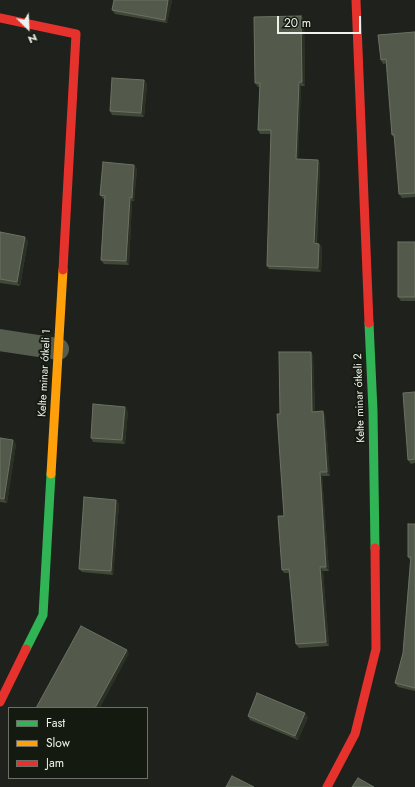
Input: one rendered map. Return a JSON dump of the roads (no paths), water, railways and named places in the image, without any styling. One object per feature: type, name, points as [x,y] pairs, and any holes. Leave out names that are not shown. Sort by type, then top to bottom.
[{"type":"street","name":"Kelte minar ótkeli 2","points":[[327,787],[355,734],[376,649],[373,411],[356,0]]},
{"type":"street","name":"Kelte minar ótkeli 1","points":[[0,18],[76,34],[43,615],[0,702]]},
{"type":"street","points":[[0,340],[58,349]]}]
